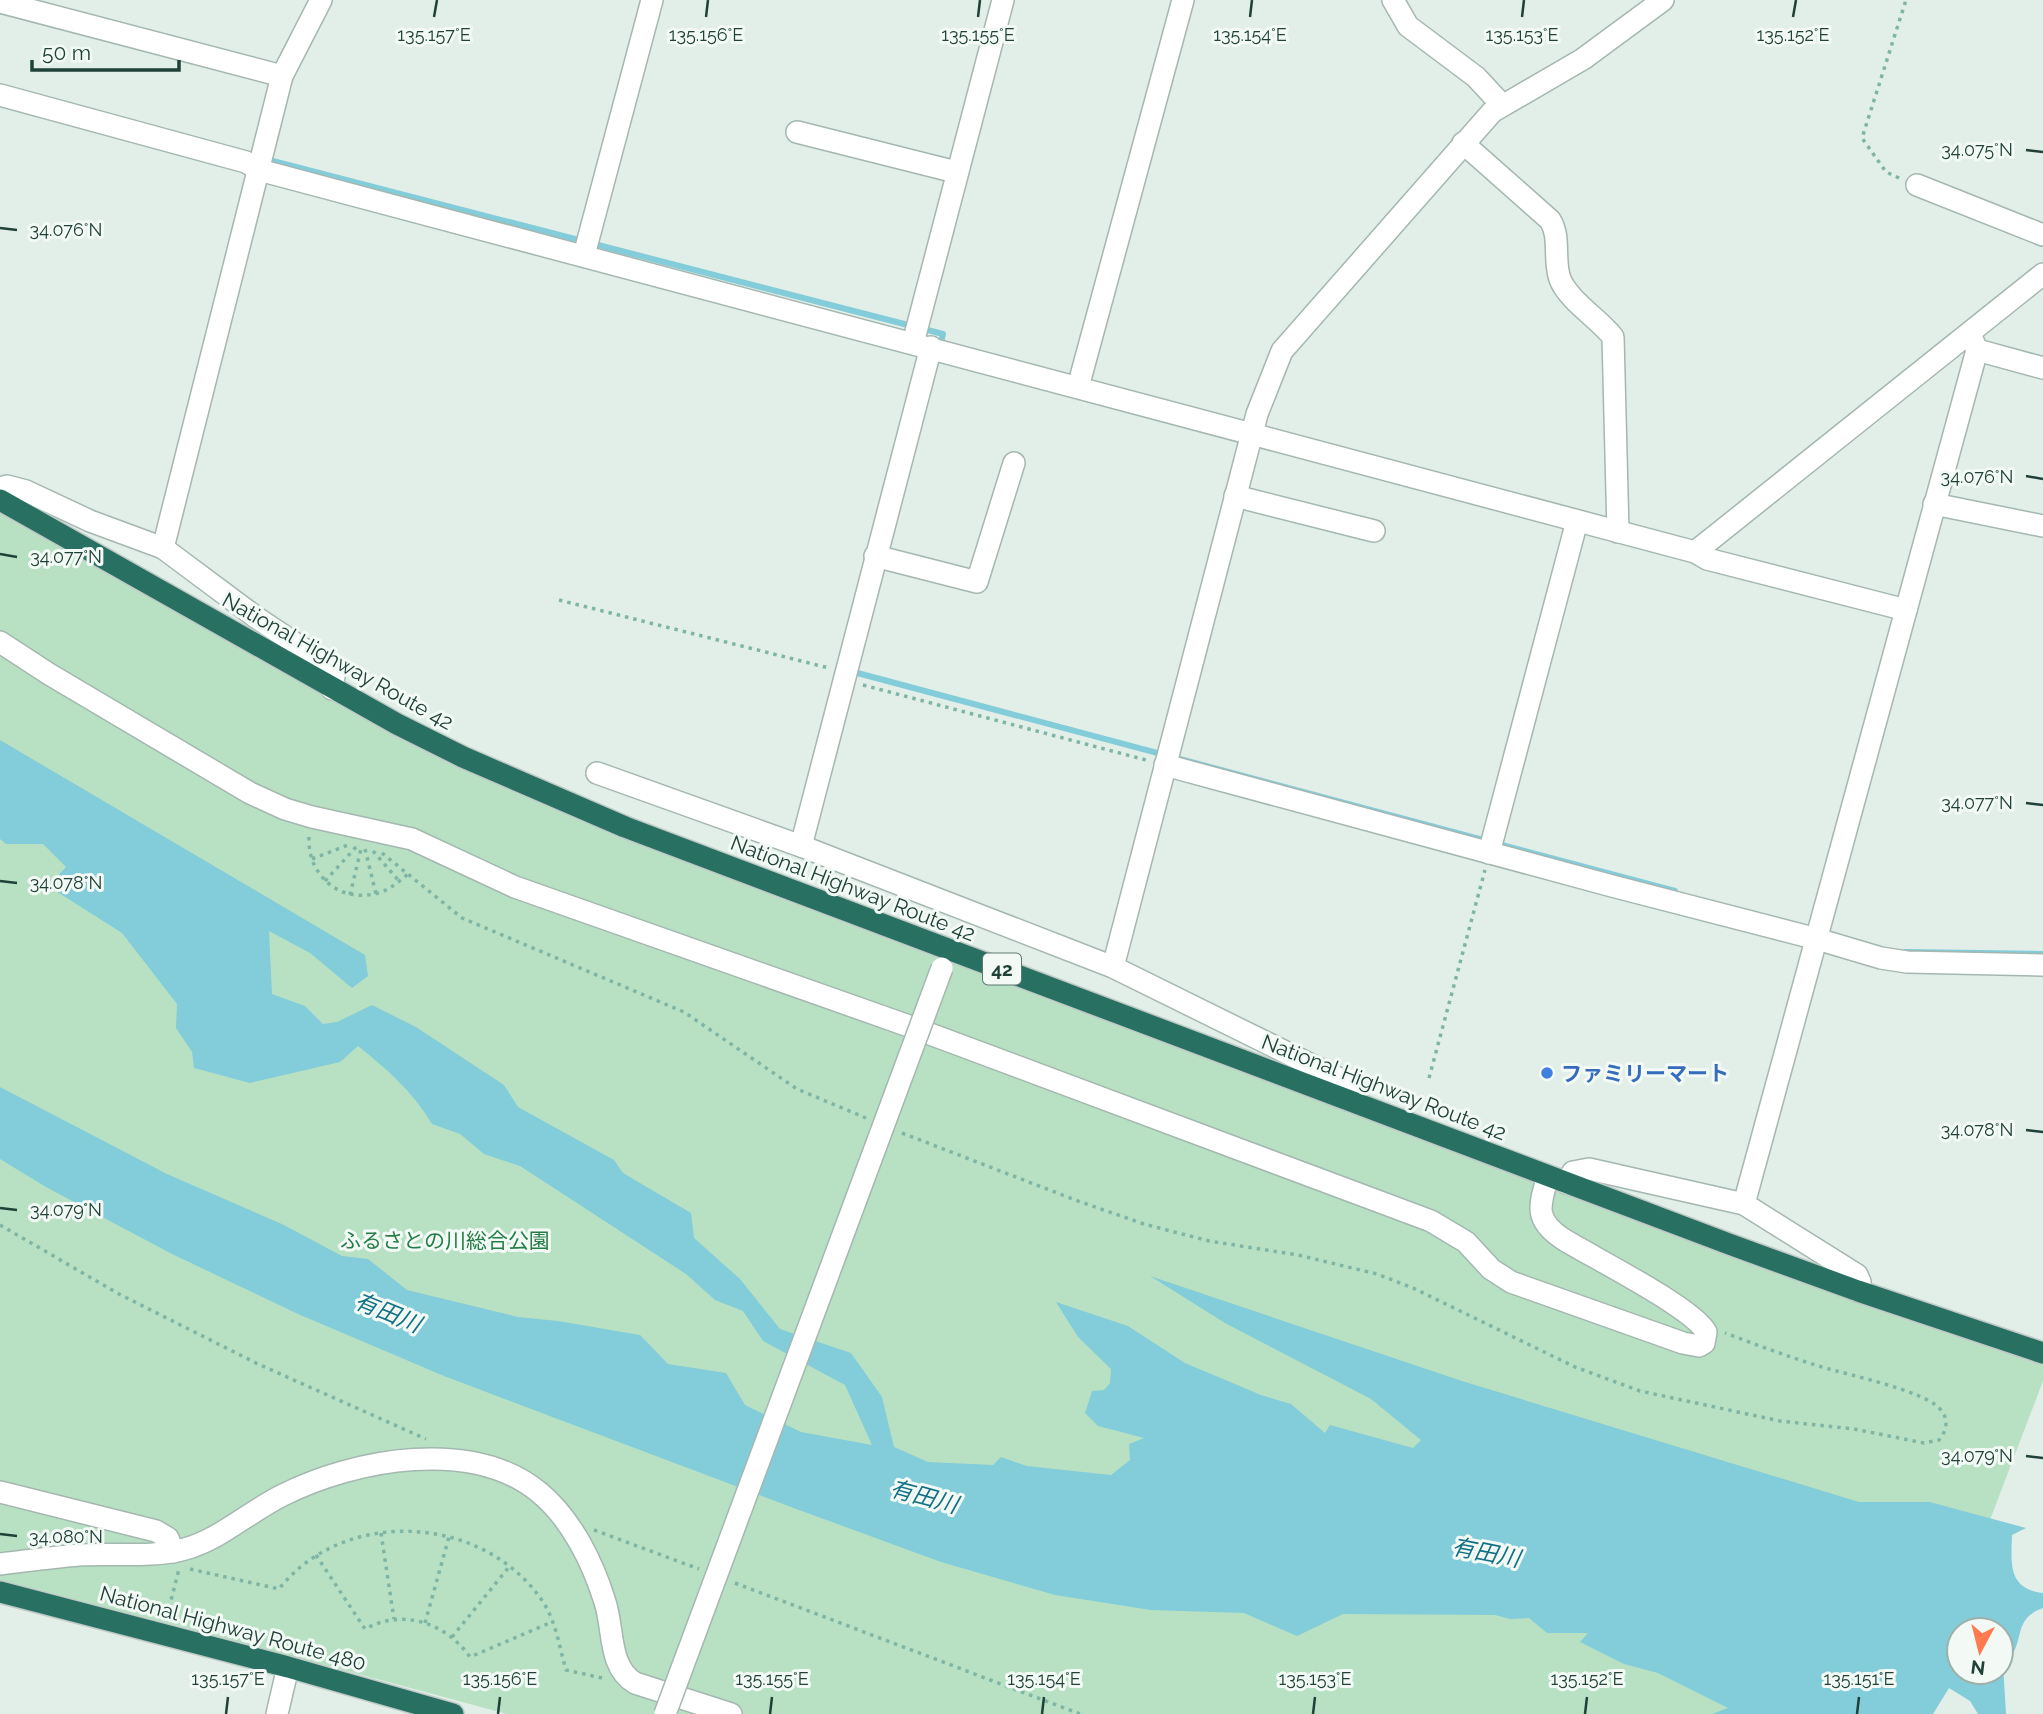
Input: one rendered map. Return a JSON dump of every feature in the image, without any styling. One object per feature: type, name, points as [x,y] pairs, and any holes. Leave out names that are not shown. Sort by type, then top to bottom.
[{"type":"highway","name":"National Highway Route 42","points":[[0,500],[332,689],[463,757],[613,822],[945,959],[1348,1100],[1858,1291],[2043,1353]]},
{"type":"highway","name":"National Highway Route 480","points":[[0,1592],[288,1667],[453,1714]]},
{"type":"street","points":[[163,548],[282,76],[321,0]]},
{"type":"street","points":[[584,255],[652,0]]},
{"type":"street","points":[[801,846],[876,556],[956,172],[1003,0]]},
{"type":"street","points":[[1078,387],[1182,0]]},
{"type":"street","points":[[1393,0],[1408,26],[1476,77],[1503,105]]},
{"type":"street","points":[[1113,967],[1257,414],[1282,351],[1492,112],[1583,59],[1663,0]]},
{"type":"street","points":[[0,2],[67,10],[282,76]]},
{"type":"street","points":[[0,95],[246,162],[259,170],[1906,610]]},
{"type":"street","points":[[797,132],[956,172]]},
{"type":"street","points":[[1463,144],[1550,219],[1555,228],[1557,267],[1561,282],[1613,337],[1618,532]]},
{"type":"street","points":[[1917,185],[2043,235]]},
{"type":"street","points":[[1695,552],[1973,342],[2043,274]]},
{"type":"street","points":[[1973,342],[2043,368]]},
{"type":"street","points":[[1744,1204],[1934,505],[1973,342]]},
{"type":"street","points":[[876,556],[977,582],[1014,463]]},
{"type":"street","points":[[0,488],[7,486],[26,491],[90,521],[163,548],[257,618],[335,670],[332,689]]},
{"type":"street","points":[[1235,496],[1374,531]]},
{"type":"street","points":[[1934,505],[2043,526]]},
{"type":"street","points":[[1489,853],[1577,521]]},
{"type":"street","points":[[0,642],[250,793],[285,809],[412,839],[515,887],[906,1025],[1431,1221],[1466,1242],[1500,1276],[1527,1290],[1692,1346],[1699,1346],[1706,1338],[1706,1332],[1698,1322],[1551,1231],[1541,1217],[1540,1207],[1557,1180],[1573,1172],[1589,1169],[1744,1204],[1857,1275],[1860,1282],[1858,1291]]},
{"type":"street","points":[[1165,765],[1894,961],[2043,965]]},
{"type":"street","points":[[597,773],[801,846],[1113,967],[1348,1083],[1348,1100]]},
{"type":"street","points":[[665,1714],[945,959]]},
{"type":"street","points":[[0,1564],[78,1555],[173,1552],[210,1539],[263,1505],[305,1485],[378,1465],[424,1459],[458,1459],[509,1473],[540,1493],[563,1518],[600,1588],[609,1615],[618,1665],[626,1677],[635,1683],[731,1714]]},
{"type":"street","points":[[0,1492],[156,1531],[168,1538],[173,1552]]},
{"type":"street","points":[[277,1714],[288,1667]]},
{"type":"path","points":[[1906,0],[1862,138],[1886,172],[1917,185]]},
{"type":"path","points":[[559,600],[1165,765]]},
{"type":"path","points":[[312,817],[308,841],[317,871],[326,881],[350,895],[376,894],[408,874]]},
{"type":"path","points":[[312,859],[363,840]]},
{"type":"path","points":[[326,881],[363,840]]},
{"type":"path","points":[[363,840],[399,881]]},
{"type":"path","points":[[363,840],[376,894]]},
{"type":"path","points":[[350,895],[363,840]]},
{"type":"path","points":[[373,845],[462,918],[684,1012],[797,1089],[866,1118]]},
{"type":"path","points":[[1429,1078],[1489,853]]},
{"type":"path","points":[[891,1128],[1144,1224],[1209,1241],[1298,1255],[1377,1274],[1413,1288],[1576,1367],[1640,1391],[1748,1415],[1854,1429],[1924,1443],[1940,1440],[1945,1432],[1946,1416],[1940,1408],[1922,1397],[1812,1364],[1698,1322]]},
{"type":"path","points":[[0,1225],[107,1287],[248,1360],[431,1442]]},
{"type":"path","points":[[563,1518],[705,1572]]},
{"type":"path","points":[[173,1552],[180,1564],[186,1567],[279,1589],[293,1573],[316,1555],[346,1540],[405,1530],[450,1537],[494,1555],[540,1598],[552,1622],[566,1670],[635,1683]]},
{"type":"path","points":[[381,1533],[394,1619]]},
{"type":"path","points":[[425,1623],[450,1537]]},
{"type":"path","points":[[316,1555],[365,1629],[394,1619],[425,1623],[460,1643],[470,1657],[552,1622]]},
{"type":"path","points":[[452,1637],[509,1567]]},
{"type":"path","points":[[165,1625],[177,1575]]},
{"type":"path","points":[[731,1582],[1080,1714]]},
{"type":"green space","name":"ふるさとの川総合公園","points":[[0,506],[388,726],[2043,1359],[2043,1381],[1953,1616],[1945,1616],[1945,1638],[1916,1714],[507,1714],[179,1626],[0,1582]]},
{"type":"water","name":"有田川","points":[[0,740],[365,955],[368,976],[352,988],[310,953],[269,931],[272,994],[305,1006],[323,1024],[337,1022],[372,1005],[416,1027],[504,1085],[518,1107],[614,1160],[623,1173],[691,1213],[694,1238],[740,1279],[780,1329],[851,1353],[882,1397],[894,1447],[928,1462],[993,1465],[1001,1457],[1027,1466],[1111,1475],[1130,1460],[1129,1444],[1144,1438],[1098,1426],[1085,1413],[1092,1391],[1104,1390],[1110,1383],[1111,1369],[1078,1337],[1056,1302],[1128,1326],[1185,1363],[1261,1395],[1291,1404],[1325,1433],[1330,1425],[1413,1448],[1421,1440],[1371,1399],[1225,1323],[1150,1276],[1462,1381],[1859,1502],[1930,1502],[2026,1528],[2012,1535],[2012,1565],[2018,1581],[2023,1586],[2043,1593],[2043,1608],[2026,1619],[2015,1649],[2015,1616],[1945,1616],[1945,1686],[2004,1686],[2006,1714],[1978,1714],[1970,1701],[1949,1688],[1933,1714],[1712,1714],[1728,1708],[1658,1673],[1624,1664],[1580,1642],[1588,1633],[1547,1633],[1529,1618],[1510,1619],[1495,1615],[1343,1614],[1297,1636],[1244,1613],[1151,1610],[1055,1595],[941,1562],[791,1507],[444,1376],[298,1314],[170,1253],[46,1187],[0,1159],[0,1087],[167,1174],[284,1225],[342,1256],[368,1259],[407,1290],[518,1317],[640,1335],[668,1364],[726,1373],[745,1405],[801,1432],[872,1445],[845,1385],[763,1341],[743,1311],[715,1300],[686,1274],[520,1166],[484,1154],[460,1134],[432,1124],[399,1082],[358,1046],[340,1062],[250,1083],[194,1068],[192,1052],[176,1028],[177,1004],[122,933],[48,886],[66,867],[43,844],[6,844],[0,839]]},
{"type":"waterway","points":[[265,159],[943,334],[940,347]]},
{"type":"waterway","points":[[850,671],[1675,891]]},
{"type":"waterway","points":[[1905,952],[2043,954]]},
{"type":"place","name":"ファミリーマート","points":[[1547,1073]]}]
